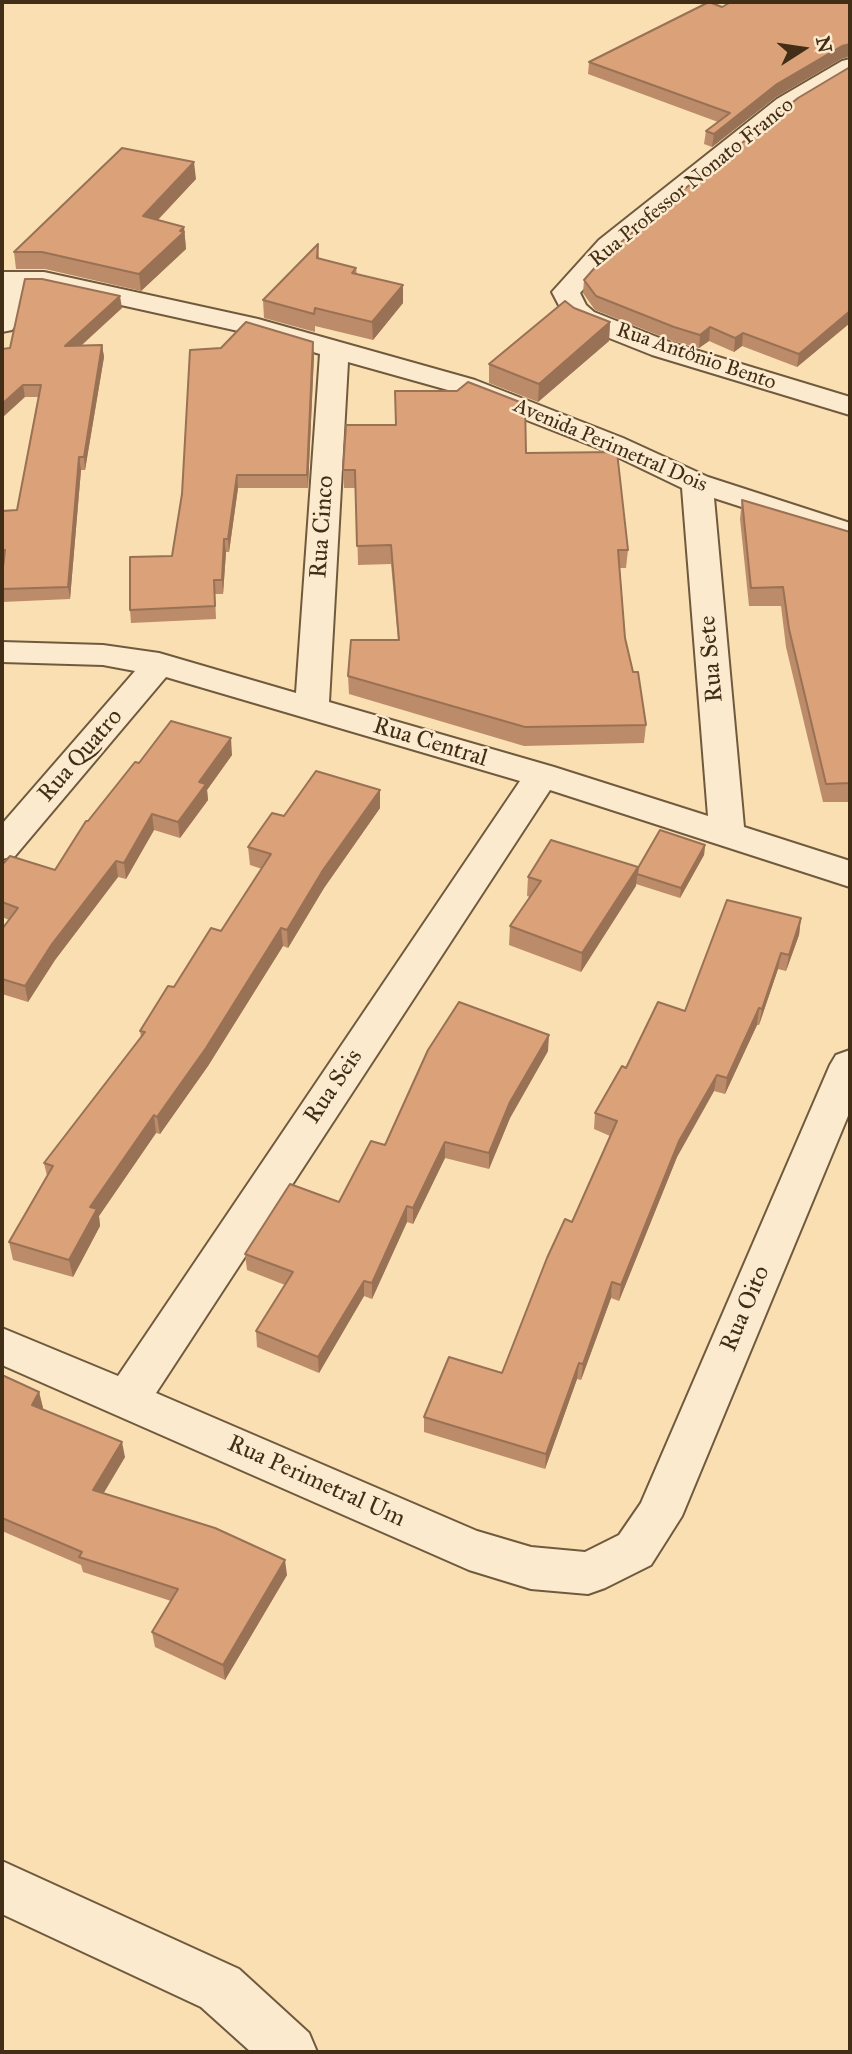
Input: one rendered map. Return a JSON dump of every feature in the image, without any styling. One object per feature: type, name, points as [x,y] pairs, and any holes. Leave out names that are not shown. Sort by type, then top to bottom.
[{"type":"street","name":"Rua Professor Nonato Franco","points":[[573,283],[608,246],[786,104],[850,66]]},
{"type":"street","points":[[2,324],[8,280]]},
{"type":"street","name":"Avenida Perimetral Dois","points":[[8,280],[44,280],[87,288],[258,327],[465,386],[613,444],[697,483],[850,533]]},
{"type":"street","name":"Rua Antônio Bento","points":[[573,283],[566,292],[574,309],[584,318],[663,349],[850,406]]},
{"type":"street","name":"Rua Cinco","points":[[312,706],[335,348]]},
{"type":"street","name":"Rua Sete","points":[[697,483],[727,835]]},
{"type":"street","name":"Rua Central","points":[[2,652],[103,655],[159,664],[312,706],[426,743],[542,775],[850,874]]},
{"type":"street","name":"Rua Quatro","points":[[2,847],[159,664]]},
{"type":"street","name":"Rua Seis","points":[[127,1399],[542,775]]},
{"type":"street","name":"Rua Oito","points":[[635,1550],[659,1516],[850,1065]]},
{"type":"street","name":"Rua Perimetral Um","points":[[2,1346],[469,1549],[531,1568],[588,1573],[635,1550]]},
{"type":"street","points":[[2,1887],[220,1989],[290,2052]]},
{"type":"building","points":[[709,2],[722,7],[731,2],[850,2],[850,44],[777,84],[714,134],[706,131],[730,113],[589,62]]},
{"type":"building","points":[[850,67],[850,311],[799,354],[743,333],[735,338],[710,327],[700,335],[596,296],[584,280],[605,256],[798,98]]},
{"type":"building","points":[[122,148],[194,162],[143,216],[184,227],[180,231],[184,232],[139,274],[42,252],[14,252]]},
{"type":"building","points":[[318,244],[317,258],[356,268],[352,273],[403,285],[372,322],[315,308],[314,314],[263,300]]},
{"type":"building","points":[[25,279],[42,279],[120,296],[65,346],[102,345],[84,457],[79,457],[68,587],[2,589],[5,550],[2,550],[2,511],[17,510],[41,385],[23,385],[2,404],[2,349],[10,348]]},
{"type":"building","points":[[565,301],[574,308],[610,322],[539,384],[489,364]]},
{"type":"building","points":[[246,322],[313,342],[307,475],[237,475],[228,539],[224,539],[222,580],[214,580],[215,606],[130,610],[130,557],[172,556],[182,494],[190,350],[221,348]]},
{"type":"building","points":[[468,382],[525,404],[526,453],[617,452],[628,550],[618,550],[625,638],[633,672],[638,672],[646,725],[525,727],[348,676],[351,640],[399,640],[391,545],[357,546],[355,470],[343,470],[346,425],[396,425],[395,391],[457,391]]},
{"type":"building","points":[[742,500],[850,532],[850,783],[826,784],[789,629],[783,587],[751,588]]},
{"type":"building","points":[[171,721],[231,738],[199,782],[206,784],[178,822],[152,814],[124,863],[116,861],[52,944],[25,986],[2,979],[2,929],[18,908],[2,902],[2,865],[10,856],[55,870],[86,821],[135,762],[139,763]]},
{"type":"building","points":[[316,771],[380,790],[323,870],[287,930],[281,928],[206,1048],[157,1117],[154,1115],[90,1207],[97,1209],[69,1260],[9,1242],[53,1166],[44,1163],[145,1032],[140,1031],[168,986],[174,987],[211,928],[221,931],[271,854],[248,847],[272,813],[284,816]]},
{"type":"building","points":[[660,830],[705,845],[681,888],[637,874]]},
{"type":"building","points":[[551,840],[638,867],[582,953],[510,926],[541,881],[528,877]]},
{"type":"building","points":[[727,900],[801,918],[789,955],[781,953],[762,1009],[759,1008],[727,1078],[717,1075],[679,1141],[621,1285],[612,1282],[583,1364],[579,1363],[546,1454],[424,1417],[449,1357],[502,1373],[547,1258],[565,1219],[572,1222],[617,1121],[595,1113],[622,1066],[626,1068],[658,1002],[685,1011]]},
{"type":"building","points":[[459,1002],[549,1035],[510,1102],[489,1153],[445,1142],[413,1208],[407,1206],[372,1283],[364,1281],[318,1357],[256,1331],[293,1272],[245,1254],[290,1184],[339,1202],[371,1141],[385,1145],[428,1050]]},
{"type":"building","points":[[2,1375],[39,1392],[32,1405],[122,1442],[93,1490],[215,1528],[285,1560],[223,1665],[152,1632],[178,1589],[79,1557],[82,1552],[2,1518]]}]
